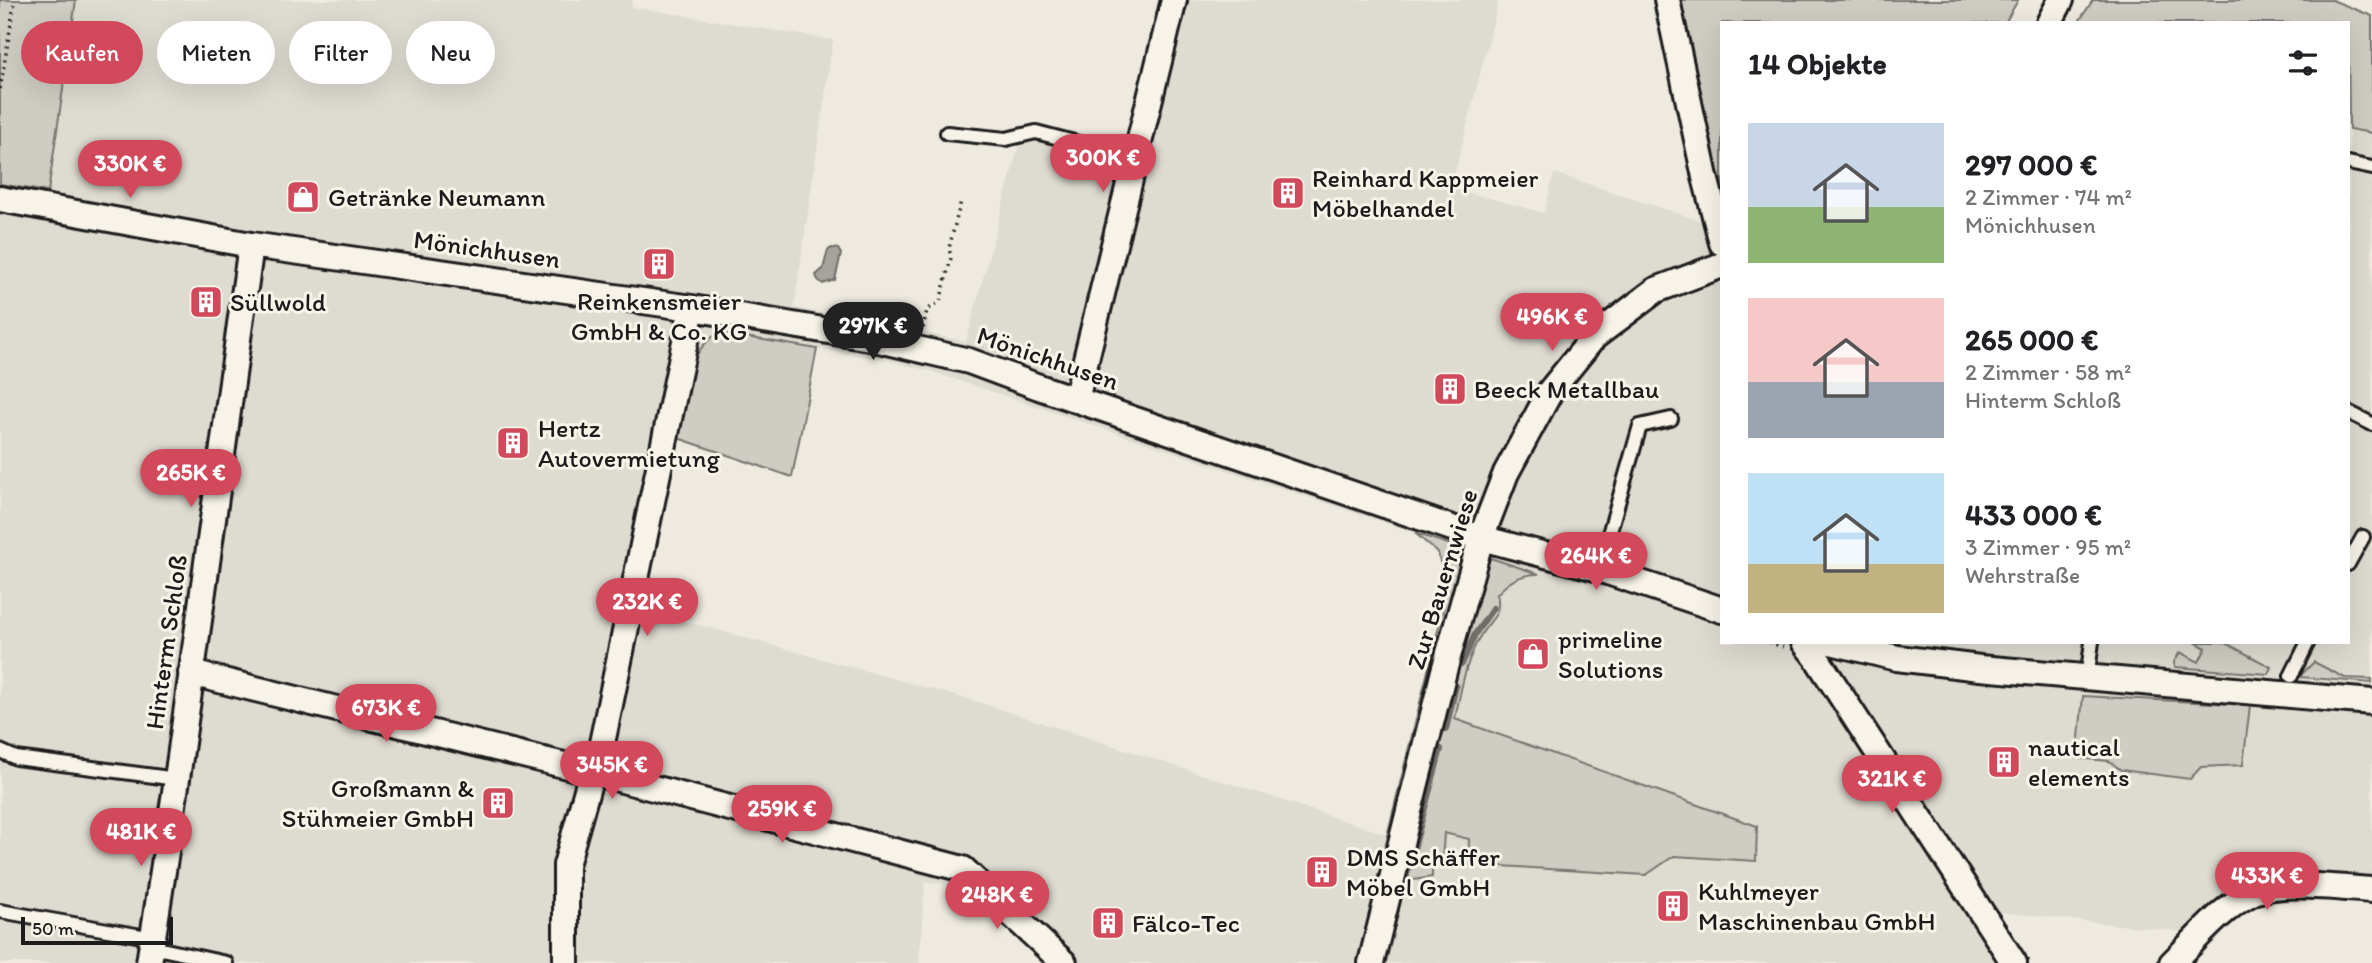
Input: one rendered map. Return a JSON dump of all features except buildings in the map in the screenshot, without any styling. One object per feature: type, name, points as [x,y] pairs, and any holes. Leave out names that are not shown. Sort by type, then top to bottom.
[{"type":"street","points":[[1076,400],[1174,0]]},
{"type":"street","points":[[1667,0],[1720,235]]},
{"type":"street","points":[[2050,21],[2061,0]]},
{"type":"street","name":"Mönichhusen","points":[[0,199],[251,245],[692,308],[870,338],[969,361],[1480,538],[1598,569],[1720,609]]},
{"type":"street","name":"Hinterm Schloß","points":[[151,949],[251,245]]},
{"type":"street","name":"Zur Bauernwiese","points":[[1371,963],[1480,538],[1506,473],[1545,401],[1594,337],[1656,290],[1720,266]]},
{"type":"street","points":[[566,963],[566,865],[592,772],[600,753],[692,308]]},
{"type":"street","points":[[1806,644],[2014,963]]},
{"type":"street","points":[[1839,644],[1896,658],[2087,678],[2372,702]]},
{"type":"street","points":[[191,673],[592,772],[963,869],[1064,963]]},
{"type":"street","points":[[2172,963],[2234,904],[2254,892],[2277,886],[2372,890]]},
{"type":"lane","points":[[947,132],[1006,139],[1037,132],[1135,159]]},
{"type":"lane","points":[[2350,163],[2372,168]]},
{"type":"lane","points":[[2350,412],[2372,424]]},
{"type":"lane","points":[[1598,569],[1640,426],[1671,419]]},
{"type":"lane","points":[[2350,560],[2363,537]]},
{"type":"lane","points":[[2087,678],[2092,644]]},
{"type":"lane","points":[[2291,676],[2307,644]]},
{"type":"lane","points":[[0,751],[16,758],[177,779]]},
{"type":"lane","points":[[0,911],[151,949],[226,963]]},
{"type":"path","points":[[0,89],[15,0]]},
{"type":"path","points":[[922,333],[927,310],[940,302],[951,258],[949,248],[961,201]]},
{"type":"shaded area","points":[[0,0],[76,0],[73,21],[21,21],[21,84],[64,84],[48,192],[0,184]]},
{"type":"shaded area","points":[[76,0],[632,0],[632,7],[833,40],[794,308],[897,326],[966,342],[1020,141],[1043,141],[1142,167],[1186,0],[1499,0],[1451,188],[1544,213],[1554,173],[1707,223],[1720,267],[1720,644],[2199,644],[2206,648],[2199,662],[2182,652],[2174,662],[2270,667],[2228,644],[2350,644],[2350,129],[2372,133],[2372,679],[2345,678],[2314,663],[2300,677],[2372,683],[2372,884],[2279,879],[2195,933],[1990,911],[2023,963],[1051,963],[971,889],[925,881],[919,963],[0,963],[0,184],[48,192],[64,84],[143,84],[143,21],[73,21]],"holes":[[[728,334],[885,360],[930,371],[1536,573],[1526,574],[1508,582],[1497,594],[1496,616],[1481,634],[1471,657],[1455,719],[1757,826],[1674,856],[1646,875],[1468,864],[1469,839],[1444,833],[1432,863],[1407,841],[978,702],[641,609],[689,367]],[[2083,696],[2250,705],[2243,765],[2121,770],[2109,761],[2077,758]]]},
{"type":"shaded area","points":[[1679,0],[2018,0],[2006,21],[1720,21],[1720,193]]},
{"type":"shaded area","points":[[2093,0],[2332,0],[2372,16],[2372,133],[2350,129],[2350,21],[2079,21]]},
{"type":"shaded area","points":[[838,249],[841,254],[835,280],[823,284],[816,275],[823,269],[828,250]]},
{"type":"shaded area","points":[[717,334],[817,349],[792,477],[675,437],[691,366],[706,343]]},
{"type":"shaded area","points":[[1415,533],[1539,574],[1515,579],[1497,594],[1497,611],[1472,653],[1455,719],[1757,826],[1756,861],[1674,856],[1646,875],[1468,864],[1469,839],[1444,833],[1442,864],[1432,863],[1432,877],[1414,880],[1403,875],[1407,841],[1387,836],[1444,606],[1443,573],[1438,553]]},
{"type":"shaded area","points":[[2199,644],[2228,644],[2271,667],[2268,674],[2175,667],[2174,662],[2180,652],[2199,662],[2206,648]]},
{"type":"shaded area","points":[[2314,662],[2345,678],[2372,679],[2372,683],[2299,677]]},
{"type":"shaded area","points":[[2083,696],[2250,705],[2243,765],[2201,767],[2190,779],[2121,770],[2109,761],[2077,758]]},
{"type":"waterway","points":[[1462,664],[1475,634],[1493,608]]},
{"type":"waterway","points":[[1446,729],[1456,686]]},
{"type":"waterway","points":[[1406,878],[1441,749]]},
{"type":"waterway","points":[[1391,932],[1397,910]]},
{"type":"place","name":"Reinhard Kappmeier Möbelhandel","points":[[1288,193]]},
{"type":"place","name":"Getränke Neumann","points":[[303,197]]},
{"type":"place","name":"Reinkensmeier GmbH & Co. KG","points":[[659,264]]},
{"type":"place","name":"Süllwold","points":[[206,302]]},
{"type":"place","name":"Beeck Metallbau","points":[[1450,389]]},
{"type":"place","name":"Hertz Autovermietung","points":[[513,443]]},
{"type":"place","name":"primeline Solutions","points":[[1533,654]]},
{"type":"place","name":"nautical elements","points":[[2004,762]]},
{"type":"place","name":"Großmann & Stühmeier GmbH","points":[[498,803]]},
{"type":"place","name":"DMS Schäffer Möbel GmbH","points":[[1322,872]]},
{"type":"place","name":"Kuhlmeyer Maschinenbau GmbH","points":[[1673,906]]},
{"type":"place","name":"Fälco-Tec","points":[[1108,923]]}]
